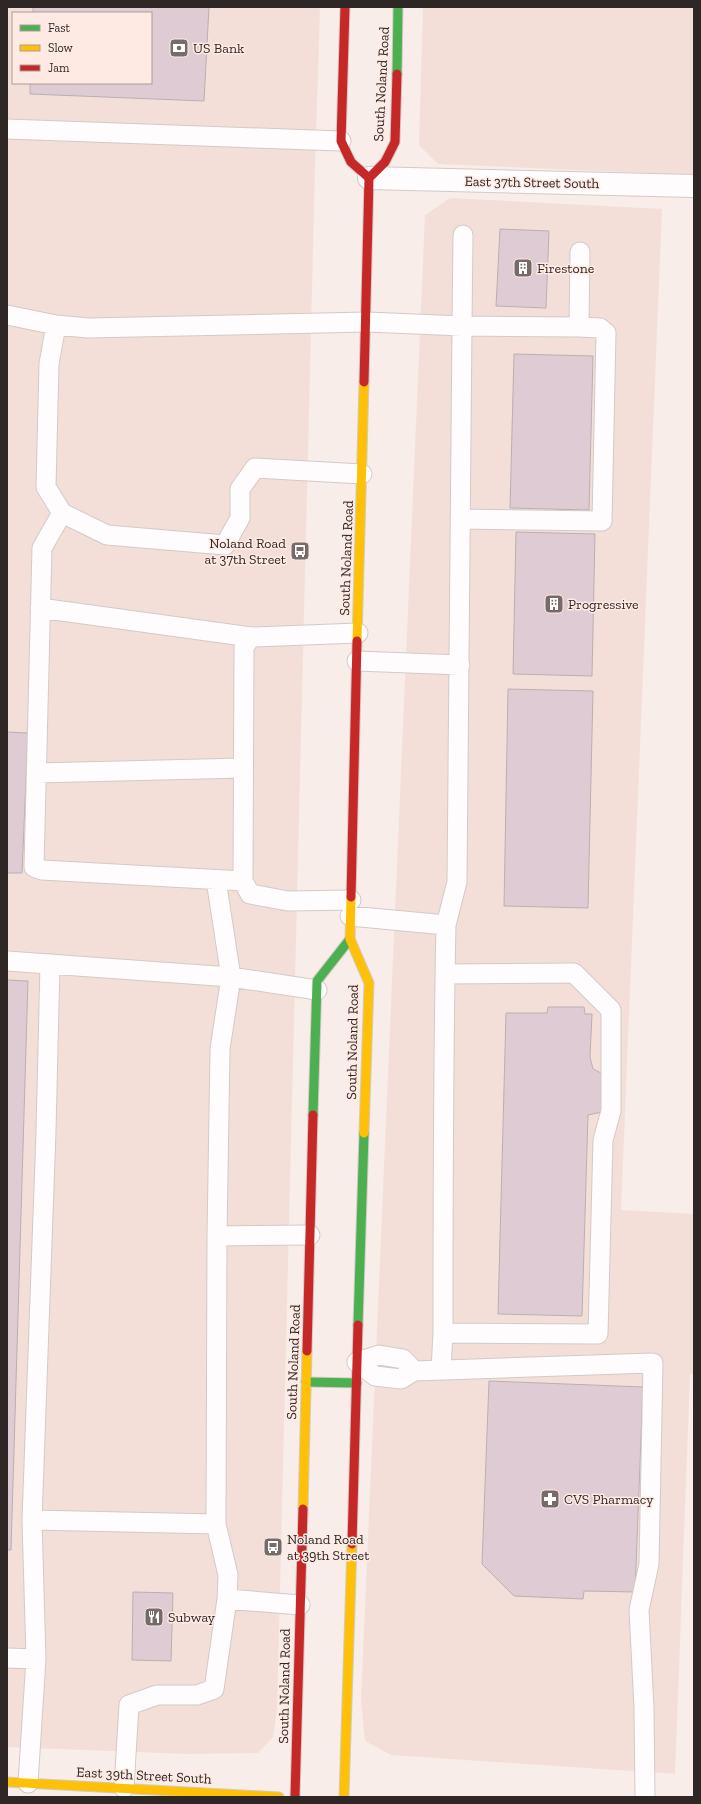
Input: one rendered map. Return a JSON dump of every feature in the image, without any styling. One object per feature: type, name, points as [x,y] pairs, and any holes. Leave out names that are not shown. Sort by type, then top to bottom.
[{"type":"main road","points":[[345,7],[341,141],[351,162],[369,178]]},
{"type":"main road","name":"South Noland Road","points":[[344,1797],[369,983],[350,939],[350,908],[367,322],[369,178],[385,162],[395,142],[398,7]]},
{"type":"main road","name":"South Noland Road","points":[[295,1797],[317,981],[350,939]]},
{"type":"main road","points":[[306,1382],[356,1383]]},
{"type":"main road","name":"East 39th Street South","points":[[7,1782],[28,1783],[70,1791],[124,1788],[279,1797]]},
{"type":"street","name":"East 37th Street South","points":[[369,178],[694,186]]},
{"type":"lane","points":[[7,129],[341,141]]},
{"type":"lane","points":[[442,1370],[444,1333],[446,925],[457,882],[463,235]]},
{"type":"lane","points":[[579,327],[580,252]]},
{"type":"lane","points":[[7,315],[56,325],[88,328],[367,322],[462,326],[600,328],[606,333],[602,521],[460,520]]},
{"type":"lane","points":[[56,325],[49,364],[46,487],[62,513],[107,535],[225,545],[240,518],[240,489],[255,468],[362,474]]},
{"type":"lane","points":[[62,513],[42,548],[34,867],[42,870],[243,881]]},
{"type":"lane","points":[[40,608],[251,637],[358,632]]},
{"type":"lane","points":[[251,637],[244,647],[243,768],[243,881],[250,894],[288,901],[350,908],[446,925]]},
{"type":"lane","points":[[357,661],[460,665]]},
{"type":"lane","points":[[37,773],[243,768]]},
{"type":"lane","points":[[124,1788],[129,1705],[157,1695],[197,1694],[214,1689],[227,1599],[228,1575],[216,1524],[217,1236],[220,1049],[231,977],[216,880]]},
{"type":"lane","points":[[7,961],[231,977],[317,990]]},
{"type":"lane","points":[[28,1783],[36,1659],[32,1520],[46,1132],[50,964]]},
{"type":"lane","points":[[444,1333],[598,1334],[602,1140],[611,1111],[611,1010],[574,973],[445,974]]},
{"type":"lane","points":[[217,1236],[310,1235]]},
{"type":"lane","points":[[357,1362],[375,1376],[401,1379],[414,1371],[653,1363],[649,1564],[639,1610],[644,1708],[645,1797]]},
{"type":"lane","points":[[32,1520],[216,1524]]},
{"type":"lane","points":[[227,1599],[300,1605]]},
{"type":"lane","points":[[7,1658],[36,1659]]},
{"type":"shaded area","points":[[7,7],[320,7],[277,1710],[273,1737],[258,1753],[188,1754],[7,1747]]},
{"type":"shaded area","points":[[423,7],[694,7],[694,175],[438,164],[419,145]]},
{"type":"shaded area","points":[[450,198],[662,209],[621,1210],[694,1214],[694,1374],[690,1374],[675,1774],[391,1755],[365,1741],[361,1701],[425,215]]},
{"type":"building","name":"US Bank","points":[[33,7],[209,7],[204,101],[30,94],[30,84],[152,84],[152,12],[33,12]]},
{"type":"building","name":"Firestone","points":[[500,229],[549,231],[546,308],[496,306]]},
{"type":"building","points":[[514,354],[593,356],[589,510],[510,508]]},
{"type":"building","name":"Progressive","points":[[516,532],[595,534],[592,676],[513,674]]},
{"type":"building","points":[[508,689],[593,691],[588,908],[504,906]]},
{"type":"building","points":[[7,732],[28,733],[22,873],[7,873]]},
{"type":"building","points":[[7,980],[28,981],[11,1550],[7,1550]]},
{"type":"building","points":[[548,1007],[584,1007],[585,1014],[592,1014],[590,1057],[593,1069],[603,1074],[602,1112],[588,1115],[582,1316],[498,1314],[506,1013],[547,1013]]},
{"type":"building","name":"CVS Pharmacy","points":[[489,1381],[643,1387],[635,1592],[584,1591],[583,1599],[514,1596],[482,1564]]},
{"type":"building","points":[[133,1592],[173,1593],[171,1661],[132,1660]]},
{"type":"traffic: fast","points":[[397,74],[398,7]]},
{"type":"traffic: fast","points":[[313,1115],[317,981],[350,939]]},
{"type":"traffic: fast","points":[[358,1325],[364,1133]]},
{"type":"traffic: fast","points":[[306,1382],[357,1383]]},
{"type":"traffic: slow","points":[[357,641],[364,382]]},
{"type":"traffic: slow","points":[[351,897],[350,939],[369,983],[364,1133]]},
{"type":"traffic: slow","points":[[303,1509],[307,1351]]},
{"type":"traffic: slow","points":[[344,1797],[352,1544]]},
{"type":"traffic: slow","points":[[7,1782],[279,1797]]},
{"type":"traffic: jam","points":[[345,7],[341,141],[351,162],[369,178]]},
{"type":"traffic: jam","points":[[364,382],[369,178],[385,162],[395,142],[397,74]]},
{"type":"traffic: jam","points":[[351,897],[357,641]]},
{"type":"traffic: jam","points":[[307,1351],[313,1115]]},
{"type":"traffic: jam","points":[[352,1544],[358,1325]]},
{"type":"traffic: jam","points":[[295,1797],[303,1509]]},
{"type":"place","name":"US Bank","points":[[179,48]]},
{"type":"place","name":"Firestone","points":[[523,268]]},
{"type":"place","name":"Noland Road at 37th Street","points":[[300,551]]},
{"type":"place","name":"Progressive","points":[[554,604]]},
{"type":"place","name":"CVS Pharmacy","points":[[550,1499]]},
{"type":"place","name":"Noland Road at 39th Street","points":[[273,1547]]},
{"type":"place","name":"Subway","points":[[154,1617]]}]
